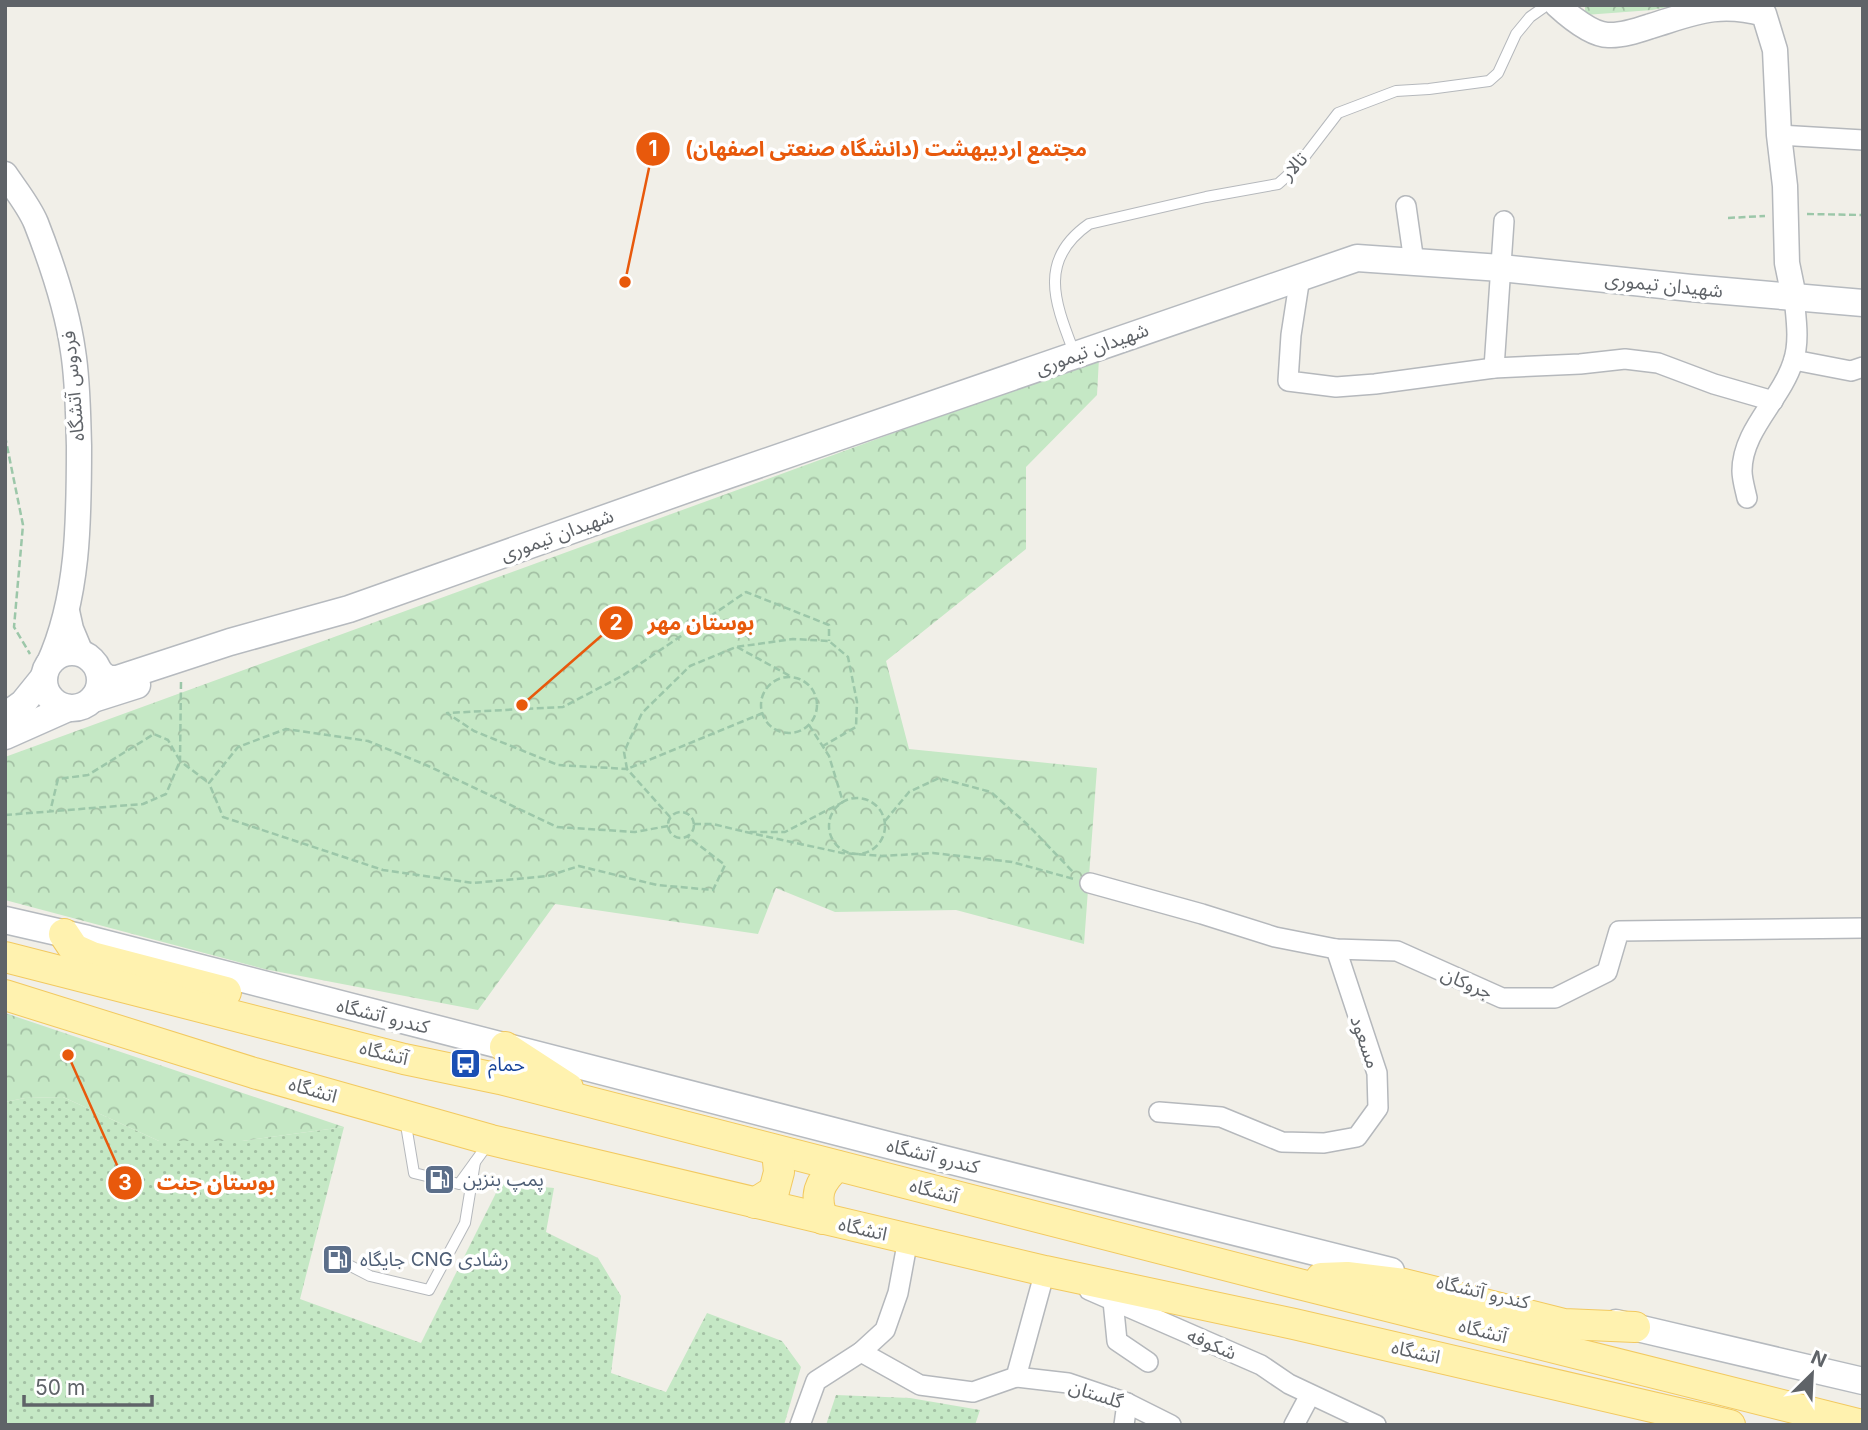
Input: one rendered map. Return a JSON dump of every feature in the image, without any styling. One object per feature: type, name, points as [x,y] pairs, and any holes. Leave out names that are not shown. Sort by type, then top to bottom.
[{"type":"main road","name":"شهیدان تیموری","points":[[100,673],[107,679],[117,679],[230,642],[349,609],[1357,258],[1501,268],[1863,303]]},
{"type":"main road","name":"شهیدان تیموری","points":[[93,699],[334,619],[349,609]]},
{"type":"main road","points":[[5,716],[23,703],[62,653],[81,653],[90,658],[100,673],[101,682],[93,699],[86,705],[68,708],[5,736]]},
{"type":"main road","points":[[46,671],[46,692],[52,700],[68,708]]},
{"type":"main road","name":"کندرو آتشگاه","points":[[5,920],[1316,1254],[1863,1381]]},
{"type":"main road","points":[[64,933],[74,949],[92,957],[352,1026],[404,1059]]},
{"type":"main road","name":"آتشگاه","points":[[5,957],[404,1059],[500,1079],[1862,1425]]},
{"type":"main road","name":"اتشگاه","points":[[5,995],[254,1073],[404,1115],[483,1151],[755,1203],[1045,1271],[1294,1324],[1658,1416],[1730,1425]]},
{"type":"main road","points":[[505,1047],[592,1103]]},
{"type":"main road","points":[[755,1203],[774,1191],[779,1172],[777,1150]]},
{"type":"main road","points":[[823,1219],[817,1205],[817,1192],[824,1177],[837,1166]]},
{"type":"main road","points":[[1283,1280],[1347,1277],[1404,1284],[1564,1324],[1635,1327]]},
{"type":"street","points":[[1557,5],[1575,21],[1607,36],[1705,10],[1739,7],[1766,9],[1775,50],[1779,135],[1785,186],[1787,263],[1794,297],[1797,334],[1794,360],[1786,380],[1747,444],[1742,471],[1747,498]]},
{"type":"street","points":[[1779,135],[1863,140]]},
{"type":"street","name":"فردوس آتشگاه","points":[[5,174],[35,220],[61,299],[74,351],[78,402],[79,513],[67,611]]},
{"type":"street","points":[[1406,206],[1413,262]]},
{"type":"street","points":[[1494,368],[1504,220]]},
{"type":"street","points":[[1300,277],[1291,335],[1288,380],[1336,387],[1494,368],[1625,359],[1658,363],[1714,384],[1773,401]]},
{"type":"street","points":[[1794,360],[1851,371],[1863,367]]},
{"type":"street","points":[[67,611],[81,653]]},
{"type":"street","points":[[46,671],[67,611]]},
{"type":"street","name":"جروکان","points":[[1090,883],[1275,937],[1336,949],[1397,951],[1502,998],[1555,998],[1607,972],[1619,931],[1863,928]]},
{"type":"street","name":"مسعود","points":[[1159,1112],[1221,1116],[1282,1142],[1324,1143],[1357,1137],[1378,1108],[1377,1073],[1336,949]]},
{"type":"street","points":[[800,1425],[816,1381],[861,1352],[886,1330],[898,1293],[908,1239]]},
{"type":"street","points":[[861,1352],[920,1385],[973,1392],[1016,1377],[1045,1271]]},
{"type":"street","name":"شکوفه","points":[[1045,1271],[1261,1365],[1310,1395],[1376,1425]]},
{"type":"street","points":[[1113,1301],[1117,1341],[1148,1362]]},
{"type":"street","name":"گلستان","points":[[1016,1377],[1068,1383],[1127,1403],[1171,1425]]},
{"type":"street","points":[[1294,1425],[1310,1395]]},
{"type":"street","points":[[1124,1425],[1127,1403]]},
{"type":"lane","name":"تالار","points":[[1076,355],[1055,300],[1053,281],[1058,259],[1073,235],[1089,224],[1206,197],[1278,184],[1295,169],[1338,113],[1396,91],[1489,82],[1498,73],[1516,34],[1530,17],[1547,5]]},
{"type":"lane","points":[[404,1115],[414,1173],[458,1184],[483,1151]]},
{"type":"lane","points":[[337,1259],[370,1276],[429,1290],[464,1223],[483,1151]]},
{"type":"path","points":[[5,436],[23,525],[14,626],[36,665],[46,671]]},
{"type":"path","points":[[763,713],[627,769],[558,765],[474,730],[447,713],[563,707],[622,676],[746,592],[829,625],[829,641]]},
{"type":"path","points":[[670,817],[627,769],[624,752],[642,713],[690,666],[736,647],[793,639],[829,641],[848,656],[857,702],[856,727],[822,746]]},
{"type":"path","points":[[736,647],[809,685],[817,700],[815,718],[801,731],[783,732],[774,728],[763,713],[761,704],[768,687],[784,678],[793,678]]},
{"type":"path","points":[[5,815],[143,804],[166,794],[180,761],[181,670]]},
{"type":"path","points":[[809,725],[829,756],[844,802]]},
{"type":"path","points":[[209,783],[239,747],[286,729],[368,741],[426,765],[557,827],[635,832],[668,825]]},
{"type":"path","points":[[50,812],[58,779],[88,775],[154,734],[168,740],[180,761],[209,783],[223,817],[383,870],[473,883],[548,876],[579,866],[657,885],[713,890],[725,865],[687,836],[675,836],[668,825],[670,817],[677,812],[686,812],[693,818],[693,830],[687,836]]},
{"type":"path","points":[[885,821],[909,792],[939,778],[991,792],[1028,825],[1071,872],[1090,883]]},
{"type":"path","points":[[746,832],[785,832],[844,802],[852,799],[869,801],[882,813],[885,821],[882,839],[869,852],[859,854],[841,849],[831,834],[831,816],[844,802]]},
{"type":"path","points":[[694,824],[713,824],[822,849],[859,854],[882,856],[933,853],[1012,862],[1090,883]]},
{"type":"green space","points":[[1585,5],[1677,5],[1652,10],[1585,15]]},
{"type":"green space","points":[[1099,358],[1097,395],[1026,467],[1026,549],[886,661],[909,749],[1097,768],[1084,944],[956,910],[835,912],[776,888],[758,934],[555,904],[478,1010],[264,969],[5,900],[5,757]]},
{"type":"green space","points":[[5,1013],[344,1127],[242,1141],[159,1141],[63,1097],[25,1098],[5,1102]]},
{"type":"green space","points":[[63,1097],[159,1141],[242,1141],[344,1127],[300,1299],[421,1343],[501,1183],[554,1188],[546,1232],[598,1258],[621,1296],[611,1373],[666,1392],[707,1313],[782,1341],[801,1367],[784,1425],[5,1425],[5,1102],[25,1098]]},
{"type":"green space","points":[[836,1395],[910,1398],[980,1410],[975,1425],[826,1425]]},
{"type":"place","name":"مجتمع اردیبهشت (دانشگاه صنعتی اصفهان)","points":[[625,282]]},
{"type":"place","name":"بوستان مهر","points":[[522,705]]},
{"type":"place","name":"بوستان جنت","points":[[68,1055]]},
{"type":"place","name":"حمام","points":[[465,1064]]},
{"type":"place","name":"پمپ بنزین","points":[[440,1179]]},
{"type":"place","name":"جایگاه CNG رشادی","points":[[337,1259]]}]
